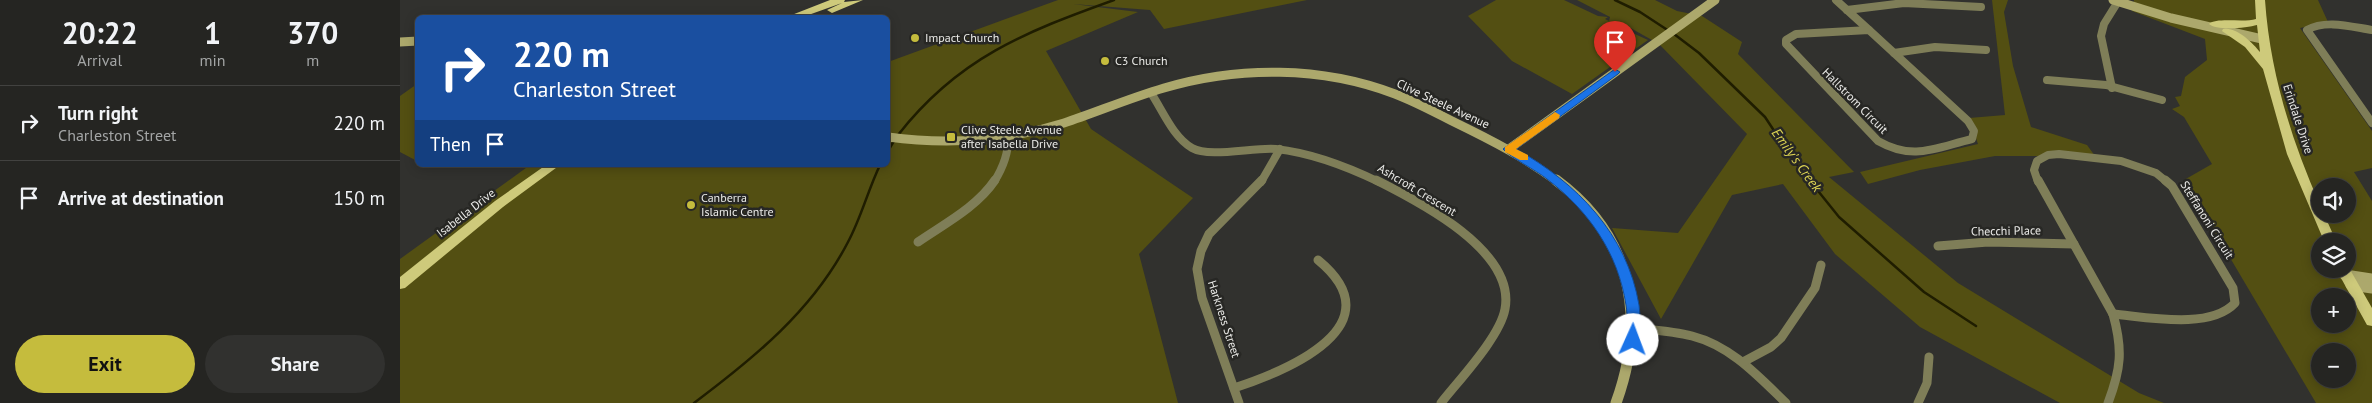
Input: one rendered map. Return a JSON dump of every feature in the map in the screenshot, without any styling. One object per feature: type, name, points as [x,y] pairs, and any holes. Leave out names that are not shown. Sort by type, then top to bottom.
[{"type":"main road","points":[[798,15],[840,0]]},
{"type":"main road","points":[[820,15],[858,0]]},
{"type":"main road","name":"Erindale Drive","points":[[2260,0],[2262,37],[2267,69],[2298,166],[2327,233]]},
{"type":"main road","points":[[2214,24],[2247,26],[2261,21]]},
{"type":"main road","points":[[2227,31],[2249,45],[2267,69]]},
{"type":"main road","name":"Isabella Drive","points":[[400,284],[499,204],[552,167]]},
{"type":"main road","points":[[2347,278],[2372,321]]},
{"type":"street","points":[[1509,149],[1715,0]]},
{"type":"street","name":"Hallstrom Circuit","points":[[1836,0],[1869,30],[1894,53],[1970,122],[1975,134],[1972,139],[1912,153],[1886,147],[1871,134],[1786,44],[1786,40],[1796,34],[1869,30]]},
{"type":"street","points":[[2112,88],[2101,36],[2104,24],[2117,0],[2171,18],[2262,37]]},
{"type":"street","points":[[2129,0],[2262,37]]},
{"type":"street","points":[[1847,10],[1882,4],[1915,3],[1981,7]]},
{"type":"street","points":[[2372,30],[2325,24],[2316,25],[2307,30],[2372,123]]},
{"type":"street","points":[[400,36],[415,36]]},
{"type":"street","points":[[400,42],[415,41]]},
{"type":"street","points":[[1894,53],[1935,47],[1986,50]]},
{"type":"street","name":"Clive Steele Avenue","points":[[890,137],[920,141],[963,141],[1008,136],[1061,123],[1200,79],[1225,75],[1279,73],[1320,76],[1361,83],[1395,94],[1509,149],[1536,165],[1581,201],[1602,228],[1618,254],[1628,283],[1633,307],[1634,328],[1631,356],[1624,384],[1616,403]]},
{"type":"street","points":[[2047,80],[2070,80],[2162,100]]},
{"type":"street","name":"Ashcroft Crescent","points":[[1151,93],[1184,142],[1192,149],[1204,152],[1248,148],[1280,149],[1316,156],[1343,165],[1395,190],[1469,236],[1489,254],[1505,282],[1508,297],[1505,318],[1498,331],[1442,403]]},
{"type":"street","points":[[918,242],[978,198],[999,178],[1008,159],[1008,136]]},
{"type":"street","name":"Harkness Street","points":[[1239,403],[1200,292],[1197,268],[1200,252],[1206,238],[1216,226],[1263,182],[1272,170],[1280,149]]},
{"type":"street","name":"Steffanoni Circuit","points":[[2108,403],[2117,381],[2122,359],[2120,335],[2112,314],[2034,170],[2037,160],[2048,155],[2059,154],[2136,164],[2156,173],[2172,186],[2230,282],[2235,298],[2229,311],[2213,318],[2196,319],[2112,314]]},
{"type":"street","name":"Checchi Place","points":[[1938,246],[1988,242],[2074,244]]},
{"type":"street","points":[[1234,388],[1280,372],[1301,361],[1327,340],[1344,320],[1347,309],[1345,292],[1336,276],[1318,260]]},
{"type":"street","points":[[1743,362],[1771,347],[1781,338],[1814,288],[1820,265]]},
{"type":"street","points":[[2356,277],[2372,279]]},
{"type":"street","points":[[2350,278],[2372,288]]},
{"type":"street","points":[[1634,328],[1699,338],[1730,352],[1786,403]]},
{"type":"street","points":[[1918,403],[1927,382],[1929,357]]},
{"type":"shaded area","points":[[1058,0],[1307,0],[1164,29],[1150,10],[1073,4],[1138,12],[1046,51],[1091,129],[1193,198],[1139,254],[1178,403],[400,403],[400,259],[527,167],[890,167],[890,61]]},
{"type":"shaded area","points":[[1496,0],[1564,0],[1598,16],[1608,17],[1605,19],[1609,21],[1610,17],[1577,0],[1655,0],[1677,11],[1702,16],[1742,42],[1738,54],[1854,172],[1829,177],[1958,283],[2139,393],[2164,403],[2060,403],[1920,327],[1835,254],[1783,184],[1732,195],[1661,319],[1612,228],[1678,233],[1747,134],[1659,44],[1627,26],[1626,30],[1648,40],[1572,94],[1512,61],[1468,16]]},
{"type":"shaded area","points":[[1992,0],[2008,0],[2004,12],[2013,66],[2031,127],[2087,145],[2095,156],[1995,156],[1920,170],[1868,184],[1860,172],[1978,144],[1969,118],[2005,115]]},
{"type":"shaded area","points":[[2134,0],[2318,0],[2328,22],[2300,28],[2372,131],[2372,168],[2354,172],[2372,201],[2372,403],[2316,403],[2184,180],[2212,164],[2184,117],[2172,109],[2180,106],[2175,97],[2181,96],[2185,77],[2207,60],[2205,39],[2132,11]]},
{"type":"shaded area","points":[[415,85],[415,160],[400,152],[400,96]]},
{"type":"waterway","points":[[898,135],[921,108],[969,67],[1022,36],[1114,0]]},
{"type":"waterway","name":"Emily's Creek","points":[[1615,0],[1640,12],[1669,31]]},
{"type":"waterway","name":"Emily's Creek","points":[[1674,34],[1699,53],[1765,117],[1794,161],[1839,217],[1924,292],[1976,326]]},
{"type":"waterway","points":[[890,148],[895,139]]},
{"type":"waterway","points":[[694,403],[760,350],[800,311],[818,290],[834,267],[853,233],[879,167]]},
{"type":"slow traffic","points":[[1524,158],[1509,149],[1555,115]]},
{"type":"place","name":"Impact Church","points":[[915,38]]},
{"type":"place","name":"C3 Church","points":[[1105,61]]},
{"type":"place","name":"Clive Steele Avenue after Isabella Drive","points":[[951,137]]},
{"type":"place","name":"Canberra Islamic Centre","points":[[691,205]]},
{"type":"route","points":[[1615,72],[1509,149],[1547,172],[1566,188],[1581,201],[1602,228],[1618,254],[1628,283],[1633,307],[1633,340]]}]
